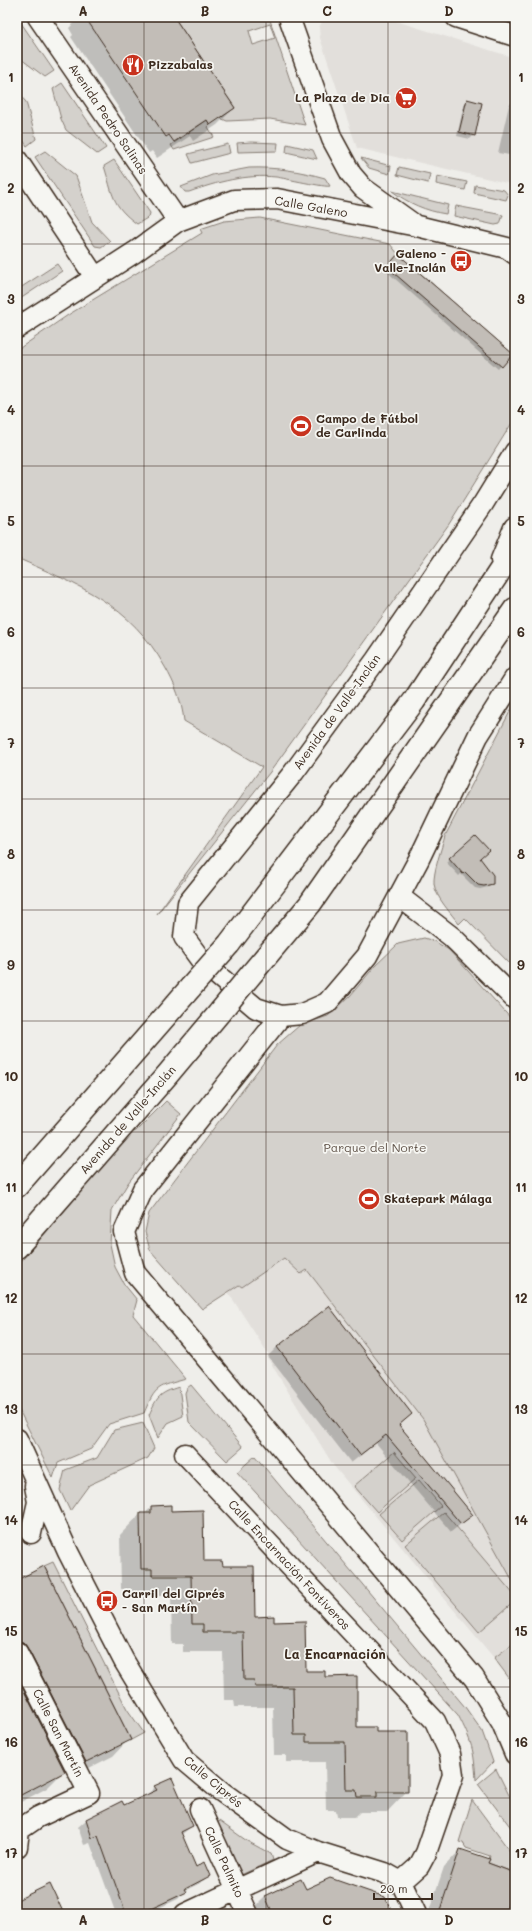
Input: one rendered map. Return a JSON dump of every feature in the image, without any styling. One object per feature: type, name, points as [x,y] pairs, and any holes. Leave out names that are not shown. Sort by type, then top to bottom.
[{"type":"main road","points":[[494,580],[515,528]]},
{"type":"main road","points":[[17,1186],[228,944],[414,701],[515,548]]},
{"type":"main road","name":"Avenida de Valle-Inclán","points":[[17,1247],[168,1074],[310,904],[515,609]]},
{"type":"street","name":"Avenida Pedro Salinas","points":[[38,17],[178,221]]},
{"type":"street","points":[[289,17],[332,138],[351,174],[363,188],[417,226]]},
{"type":"street","points":[[303,17],[300,28],[303,57]]},
{"type":"street","points":[[456,17],[515,36]]},
{"type":"street","points":[[17,160],[95,277]]},
{"type":"street","name":"Calle Galeno","points":[[17,328],[178,221],[234,200],[277,199],[417,226],[507,248],[515,254]]},
{"type":"street","name":"Avenida de Valle-Inclán","points":[[515,452],[483,504],[376,660],[294,772],[188,903],[184,937],[203,963],[256,1008],[281,1016],[302,1014],[327,1003],[367,956],[400,896],[478,736],[515,678]]},
{"type":"street","points":[[400,896],[452,937],[515,999]]},
{"type":"street","points":[[281,1016],[143,1189],[124,1232],[135,1273],[474,1678],[502,1722],[515,1754]]},
{"type":"street","name":"Calle Ciprés","points":[[17,1439],[68,1552],[124,1661],[184,1760],[222,1792],[287,1839],[318,1852],[385,1873],[401,1882]]},
{"type":"street","name":"Calle Encarnación Fontiveros","points":[[185,1454],[435,1721],[450,1754],[453,1774],[426,1853],[419,1866],[401,1882]]},
{"type":"street","name":"Calle Ciprés","points":[[33,1474],[38,1502],[24,1536],[52,1535],[68,1552]]},
{"type":"street","name":"Calle San Martín","points":[[17,1652],[89,1793],[38,1818],[19,1830],[17,1847]]},
{"type":"street","name":"Calle Palmito","points":[[200,1809],[248,1914]]},
{"type":"street","points":[[185,1914],[318,1852]]},
{"type":"street","points":[[401,1882],[416,1914]]},
{"type":"shaded area","points":[[324,17],[383,17],[515,58],[515,185],[357,148],[320,38],[319,28]]},
{"type":"shaded area","points":[[284,1258],[301,1274],[307,1270],[423,1419],[515,1585],[515,1642],[494,1658],[333,1465],[267,1357],[269,1355],[228,1292],[240,1285],[242,1287]]},
{"type":"green space","points":[[17,17],[54,71],[45,77],[17,56]]},
{"type":"green space","points":[[174,17],[269,17],[305,125],[270,119],[227,121],[220,118],[235,108]],"holes":[[[270,24],[275,38],[253,45],[249,31]]]},
{"type":"green space","points":[[62,83],[106,148],[97,154],[66,130],[61,119],[53,89]]},
{"type":"green space","points":[[17,92],[26,102],[36,139],[27,146],[17,131]]},
{"type":"green space","points":[[207,120],[210,125],[208,127],[214,137],[174,150],[171,145]]},
{"type":"green space","points":[[237,143],[278,143],[277,151],[238,152]]},
{"type":"green space","points":[[228,144],[230,153],[192,163],[188,154]]},
{"type":"green space","points":[[287,144],[313,150],[317,159],[286,152]]},
{"type":"green space","points":[[45,151],[76,176],[92,222],[110,241],[101,247],[95,246],[35,157]]},
{"type":"green space","points":[[361,158],[391,166],[389,174],[369,168]]},
{"type":"green space","points":[[114,160],[150,213],[149,217],[137,224],[122,211],[114,198],[104,166]]},
{"type":"green space","points":[[399,167],[430,174],[428,183],[397,175]]},
{"type":"green space","points":[[249,168],[278,169],[306,173],[325,178],[330,186],[265,176],[232,180],[189,192],[185,192],[181,187],[212,175]]},
{"type":"green space","points":[[437,176],[467,182],[465,190],[436,184]]},
{"type":"green space","points":[[475,185],[504,190],[508,195],[506,200],[474,193]]},
{"type":"green space","points":[[392,191],[448,205],[446,214],[431,211],[418,206]]},
{"type":"green space","points":[[456,206],[503,215],[500,224],[495,225],[454,216]]},
{"type":"green space","points":[[260,218],[390,244],[398,254],[515,356],[515,418],[449,524],[270,772],[157,914],[262,767],[184,721],[178,693],[165,667],[151,645],[136,627],[119,612],[102,599],[82,588],[17,558],[17,350],[68,315],[202,233],[200,229],[224,221]]},
{"type":"green space","points":[[57,264],[62,271],[17,301],[17,290]]},
{"type":"green space","points":[[515,702],[515,969],[465,918],[459,924],[438,895],[435,889],[434,879],[436,866],[445,836]]},
{"type":"green space","name":"Parque del Norte","points":[[424,938],[434,941],[449,950],[515,1023],[515,1585],[423,1419],[307,1270],[301,1274],[284,1258],[242,1287],[239,1285],[202,1309],[150,1250],[145,1232],[149,1213],[277,1045],[300,1025],[328,1016],[350,996],[375,966],[398,944]]},
{"type":"green space","points":[[166,1101],[181,1114],[128,1183],[112,1210],[110,1244],[115,1267],[124,1284],[137,1300],[133,1315],[186,1379],[159,1388],[152,1397],[144,1413],[109,1424],[91,1449],[58,1463],[53,1478],[17,1406],[17,1266],[132,1132],[136,1131]]},
{"type":"green space","points":[[191,1385],[243,1447],[227,1461],[189,1422],[185,1393],[187,1388]]},
{"type":"green space","points":[[179,1387],[183,1416],[168,1423],[158,1438],[149,1415],[160,1396],[167,1391]]},
{"type":"green space","points":[[143,1423],[154,1448],[148,1458],[89,1485],[70,1511],[60,1490],[65,1470],[97,1458],[114,1430]]},
{"type":"green space","points":[[394,1452],[416,1478],[377,1512],[354,1486]]},
{"type":"green space","points":[[255,1456],[465,1707],[482,1731],[493,1762],[476,1780],[472,1746],[458,1715],[237,1472]]},
{"type":"green space","points":[[419,1480],[441,1506],[402,1540],[379,1514]]},
{"type":"green space","points":[[444,1512],[515,1596],[515,1601],[479,1632],[405,1545]]},
{"type":"green space","points":[[53,1562],[127,1709],[144,1733],[131,1740],[44,1566]]},
{"type":"green space","points":[[515,1642],[515,1686],[494,1658]]},
{"type":"green space","points":[[496,1769],[515,1807],[515,1833],[478,1784]]},
{"type":"green space","points":[[472,1800],[515,1858],[515,1873],[488,1863],[490,1856],[466,1848],[463,1843],[459,1842]]},
{"type":"green space","points":[[219,1821],[247,1841],[271,1854],[273,1860],[241,1875],[216,1822]]},
{"type":"building","points":[[85,17],[174,17],[235,108],[210,125],[207,120],[174,142],[169,135],[166,137]]},
{"type":"building","points":[[467,99],[482,103],[475,136],[459,132]]},
{"type":"building","points":[[398,254],[513,354],[502,367],[387,267]]},
{"type":"building","points":[[475,835],[489,850],[480,858],[493,875],[493,884],[484,886],[478,885],[465,872],[463,874],[449,858]]},
{"type":"building","points":[[329,1306],[412,1414],[399,1425],[473,1515],[461,1524],[386,1435],[360,1455],[277,1347]]},
{"type":"building","points":[[171,1505],[171,1511],[203,1510],[204,1561],[222,1561],[223,1566],[254,1566],[255,1617],[274,1616],[274,1622],[305,1621],[306,1671],[325,1671],[325,1677],[357,1676],[357,1727],[376,1727],[376,1732],[408,1732],[408,1792],[377,1792],[377,1797],[357,1797],[356,1790],[346,1790],[345,1742],[306,1742],[306,1735],[294,1735],[293,1687],[255,1687],[254,1680],[244,1680],[243,1632],[203,1632],[203,1624],[192,1624],[191,1576],[152,1576],[152,1569],[141,1569],[140,1513],[151,1513],[151,1506]]},
{"type":"building","points":[[44,1566],[131,1740],[86,1762],[27,1647],[23,1642],[17,1641],[17,1580]]},
{"type":"building","points":[[17,1677],[65,1772],[17,1797],[17,1750],[23,1748],[17,1735]]},
{"type":"building","points":[[172,1778],[193,1826],[181,1832],[196,1867],[204,1862],[210,1876],[185,1889],[187,1892],[142,1913],[126,1914],[98,1836],[92,1838],[86,1819],[122,1801],[124,1805],[157,1790],[154,1786]]},
{"type":"building","points":[[460,1849],[490,1859],[488,1863],[515,1873],[515,1883],[505,1914],[455,1914],[440,1910]]},
{"type":"building","points":[[330,1878],[385,1897],[393,1914],[273,1914],[265,1896],[301,1879],[306,1889]]},
{"type":"building","points":[[50,1884],[64,1914],[17,1914],[17,1900]]},
{"type":"place","name":"Pizzabalas","points":[[133,65]]},
{"type":"place","name":"La Plaza de Dia","points":[[406,98]]},
{"type":"place","name":"Galeno - Valle-Inclán","points":[[461,261]]},
{"type":"place","name":"Campo de Fútbol de Carlinda","points":[[301,426]]},
{"type":"place","name":"Skatepark Málaga","points":[[369,1199]]},
{"type":"place","name":"Carril del Ciprés - San Martín","points":[[107,1601]]},
{"type":"district","name":"La Encarnación","points":[[335,1654]]}]
